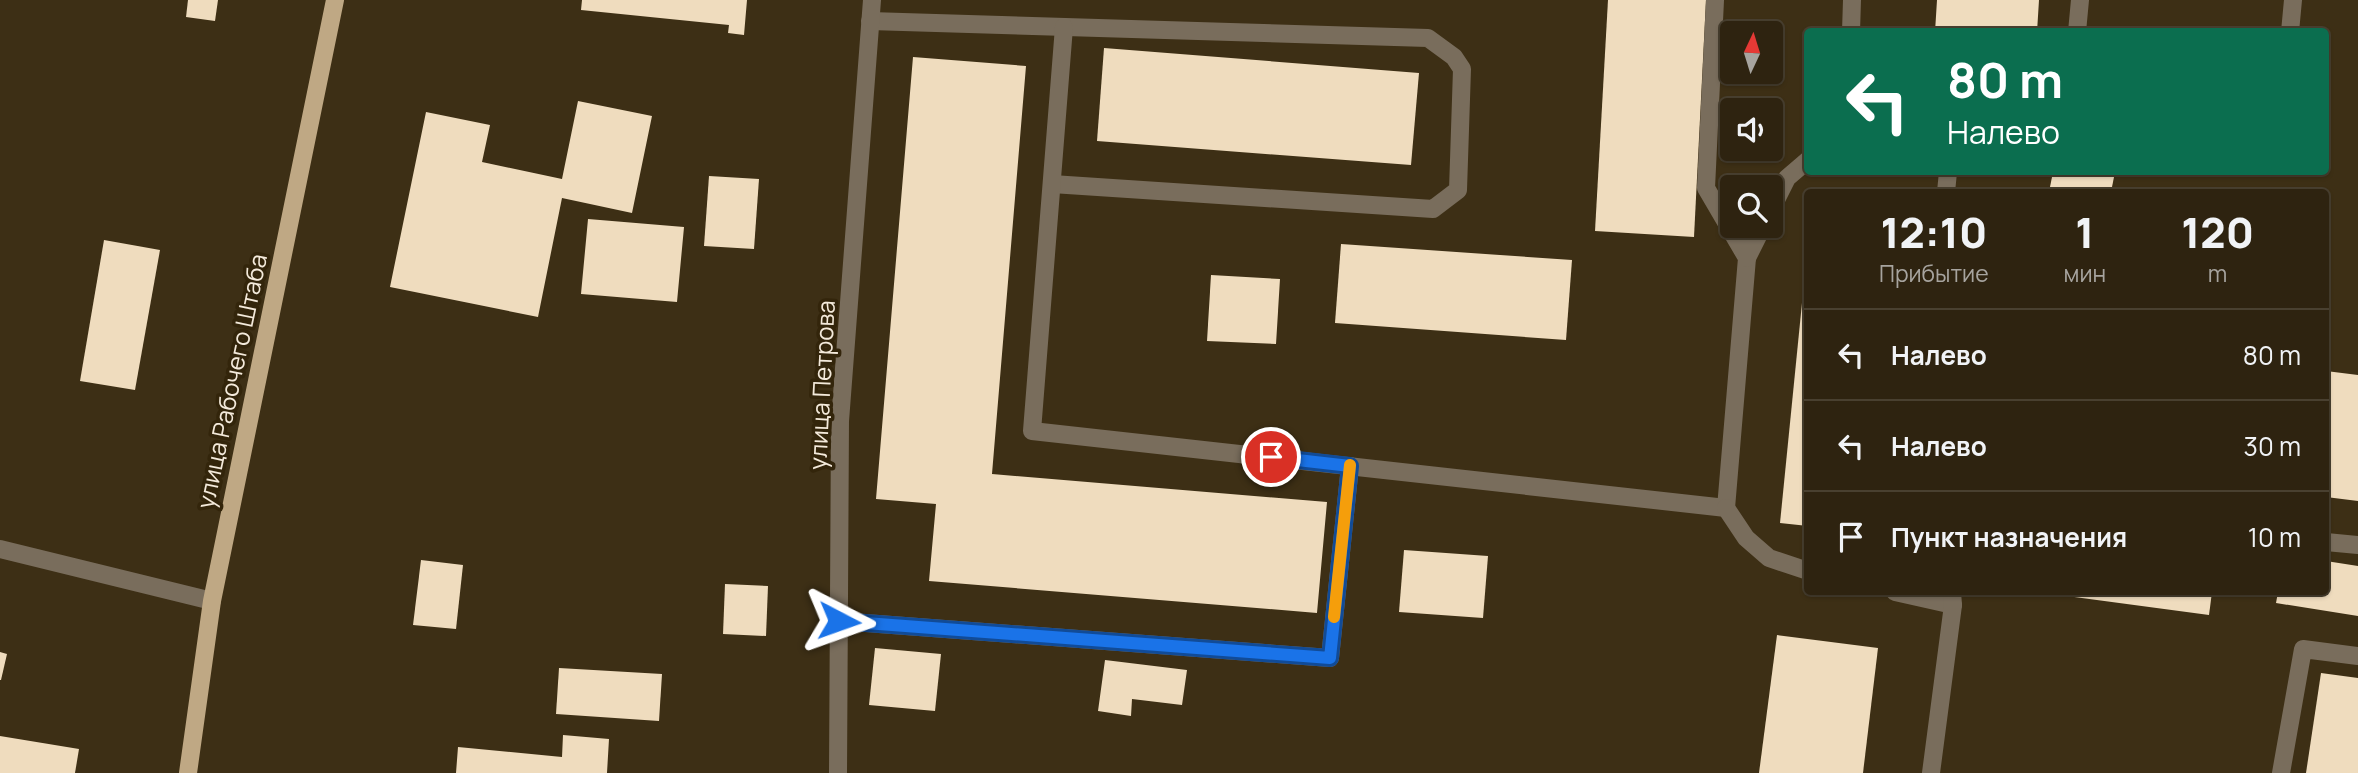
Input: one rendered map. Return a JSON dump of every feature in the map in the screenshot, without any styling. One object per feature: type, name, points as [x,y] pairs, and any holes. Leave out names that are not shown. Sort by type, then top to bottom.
[{"type":"main road","name":"улица Рабочего Штаба","points":[[188,773],[212,601],[335,0]]},
{"type":"street","name":"улица Петрова","points":[[838,773],[840,421],[872,0]]},
{"type":"street","points":[[1715,0],[1706,188],[1747,258]]},
{"type":"street","points":[[1851,28],[1852,0]]},
{"type":"street","points":[[2077,28],[2080,0]]},
{"type":"street","points":[[2290,28],[2293,0]]},
{"type":"street","points":[[870,21],[1429,38],[1454,57],[1462,69],[1458,190],[1433,209],[1052,184]]},
{"type":"street","points":[[1064,27],[1032,431],[1726,508]]},
{"type":"street","points":[[1783,186],[1787,178],[1804,163]]},
{"type":"street","points":[[1757,238],[1747,258],[1726,508],[1746,538],[1769,558],[1804,570]]},
{"type":"street","points":[[839,621],[1330,658],[1350,466]]},
{"type":"street","points":[[2329,542],[2358,545]]},
{"type":"street","points":[[0,550],[212,601]]},
{"type":"street","points":[[1924,595],[1952,598],[1931,773]]},
{"type":"street","points":[[2281,773],[2302,649],[2358,656]]},
{"type":"building","points":[[188,0],[218,0],[215,21],[186,17]]},
{"type":"building","points":[[582,0],[747,0],[744,35],[728,33],[729,25],[581,10]]},
{"type":"building","points":[[1608,0],[1706,0],[1694,237],[1595,231]]},
{"type":"building","points":[[1937,0],[2039,0],[2037,28],[1935,28]]},
{"type":"building","points":[[1104,48],[1419,73],[1411,165],[1097,141]]},
{"type":"building","points":[[913,57],[1026,66],[992,474],[1327,502],[1317,613],[929,581],[936,504],[876,499]]},
{"type":"building","points":[[578,101],[652,116],[632,213],[562,198],[538,317],[390,287],[426,112],[490,125],[482,162],[562,179]]},
{"type":"building","points":[[2052,175],[2114,175],[2112,189],[2050,189]]},
{"type":"building","points":[[709,176],[759,179],[754,249],[704,246]]},
{"type":"building","points":[[588,219],[684,227],[677,302],[581,294]]},
{"type":"building","points":[[104,240],[160,250],[135,390],[80,381]]},
{"type":"building","points":[[1341,244],[1572,260],[1566,340],[1335,323]]},
{"type":"building","points":[[1211,275],[1280,279],[1276,344],[1207,341]]},
{"type":"building","points":[[1804,283],[1804,526],[1780,523]]},
{"type":"building","points":[[2329,371],[2358,375],[2358,501],[2329,497]]},
{"type":"building","points":[[1404,550],[1488,556],[1483,618],[1399,612]]},
{"type":"building","points":[[421,560],[463,565],[456,629],[413,625]]},
{"type":"building","points":[[2329,561],[2358,566],[2358,616],[2276,603],[2277,595],[2329,595]]},
{"type":"building","points":[[725,584],[768,586],[766,636],[723,634]]},
{"type":"building","points":[[2059,595],[2212,595],[2209,615]]},
{"type":"building","points":[[1777,635],[1878,648],[1863,773],[1759,773]]},
{"type":"building","points":[[875,648],[941,654],[935,711],[869,705]]},
{"type":"building","points":[[0,652],[7,654],[1,680],[0,680]]},
{"type":"building","points":[[1105,660],[1187,670],[1182,705],[1132,699],[1131,716],[1098,711]]},
{"type":"building","points":[[559,668],[662,674],[659,721],[556,714]]},
{"type":"building","points":[[2321,673],[2358,678],[2358,773],[2306,773]]},
{"type":"building","points":[[563,735],[609,739],[607,773],[456,773],[458,747],[562,757]]},
{"type":"building","points":[[0,736],[79,749],[75,773],[0,773]]},
{"type":"slow traffic","points":[[1334,617],[1350,465]]},
{"type":"route","points":[[839,621],[1330,658],[1350,466],[1271,457]]}]
